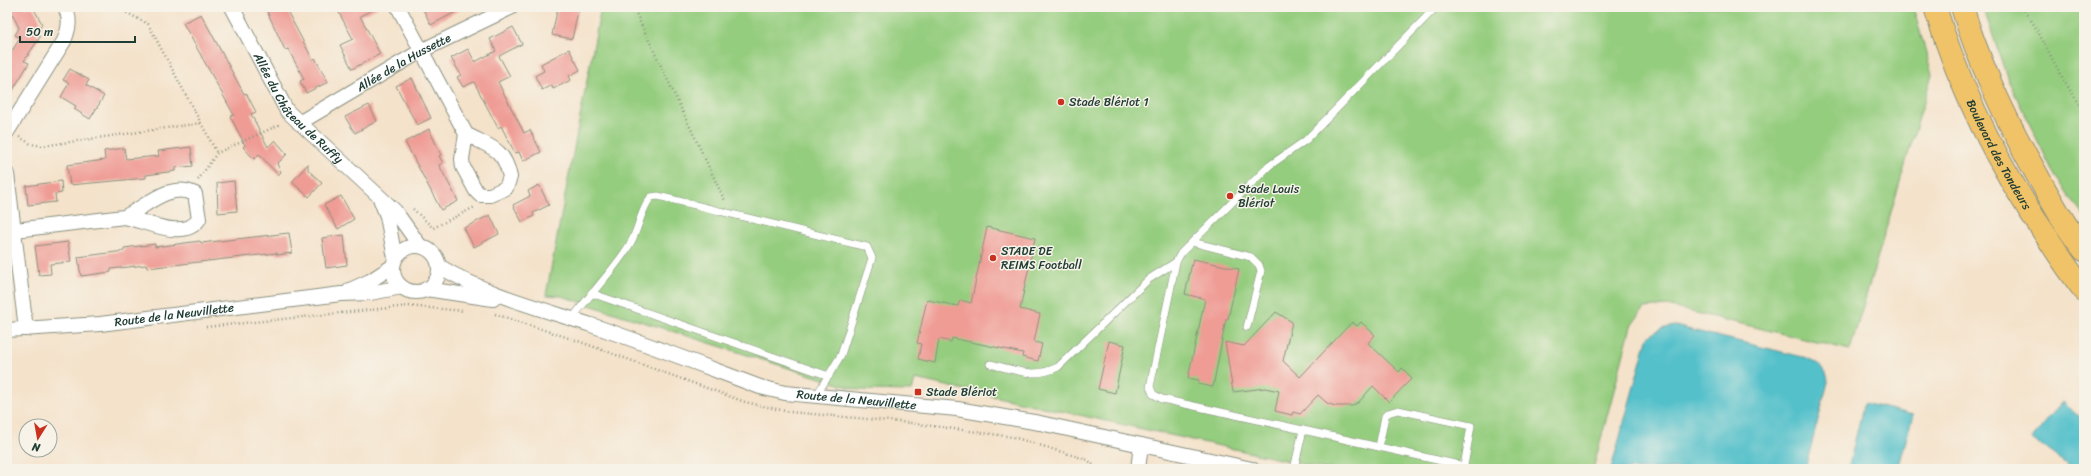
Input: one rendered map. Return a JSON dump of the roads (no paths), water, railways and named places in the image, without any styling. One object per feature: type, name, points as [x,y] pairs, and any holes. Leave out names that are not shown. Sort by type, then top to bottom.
[{"type":"highway","name":"Boulevard des Tondeurs","points":[[1935,7],[1943,34],[1968,97],[2019,196],[2084,290]]},
{"type":"highway","name":"Boulevard des Tondeurs","points":[[1962,7],[1973,43],[2009,125],[2066,227],[2084,250]]},
{"type":"street","points":[[7,132],[64,41],[69,22],[65,7]]},
{"type":"street","name":"Allée du Château de Ruffy","points":[[232,7],[280,99],[297,121],[395,211],[420,246]]},
{"type":"street","points":[[398,7],[466,134],[462,159],[463,167],[476,191],[484,196],[506,188],[509,183],[509,173],[500,154],[493,146],[466,134]]},
{"type":"street","name":"Allée de la Hussette","points":[[297,121],[421,51],[512,7]]},
{"type":"street","points":[[7,174],[11,231],[26,329]]},
{"type":"street","points":[[11,231],[124,217],[137,219],[162,229],[192,226],[199,219],[199,212],[196,198],[190,192],[169,192],[157,196],[140,210],[124,217]]},
{"type":"street","name":"Allée du Château de Ruffy","points":[[379,197],[387,216],[394,262]]},
{"type":"street","points":[[410,246],[420,246],[432,253],[439,266],[438,275],[434,283],[426,289],[418,292],[402,287],[393,274],[394,262],[402,251],[410,246]]},
{"type":"street","name":"Route de la Neuvillette","points":[[341,294],[370,281],[394,262]]},
{"type":"street","name":"Route de la Neuvillette","points":[[439,266],[462,280],[518,302],[572,319],[760,387],[785,393],[957,409],[1040,422],[1252,469]]},
{"type":"street","name":"Route de la Neuvillette","points":[[7,330],[100,324],[341,294],[370,293],[402,287]]},
{"type":"street","name":"Route de la Neuvillette","points":[[426,289],[518,302]]},
{"type":"street","points":[[1138,469],[1141,445]]},
{"type":"lane","points":[[1379,447],[1385,416],[1388,413],[1398,410],[1471,426],[1464,466],[1162,399],[1153,394],[1150,387],[1176,262],[1181,253],[1269,166],[1306,140],[1436,7]]},
{"type":"lane","points":[[572,319],[591,293],[616,265],[631,242],[646,204],[651,197],[658,196],[867,247],[870,252],[870,264],[840,355],[816,396]]},
{"type":"lane","points":[[1192,242],[1251,257],[1259,265],[1261,271],[1247,327]]},
{"type":"lane","points":[[990,364],[1030,373],[1046,374],[1058,367],[1149,278],[1176,262]]},
{"type":"lane","points":[[591,293],[829,376]]},
{"type":"lane","points":[[1294,469],[1303,430]]},
{"type":"water","points":[[1675,326],[1807,358],[1822,367],[1828,377],[1828,382],[1805,469],[1611,469],[1647,339],[1653,333]]},
{"type":"water","points":[[2062,402],[2084,419],[2084,469],[2073,469],[2032,439]]},
{"type":"water","points":[[1864,403],[1913,415],[1898,469],[1848,469]]},
{"type":"place","name":"Stade Blériot 1","points":[[1061,102]]},
{"type":"place","name":"Stade Louis Blériot","points":[[1230,196]]},
{"type":"place","name":"STADE DE REIMS Football","points":[[993,258]]},
{"type":"place","name":"Stade Blériot","points":[[918,392]]}]
